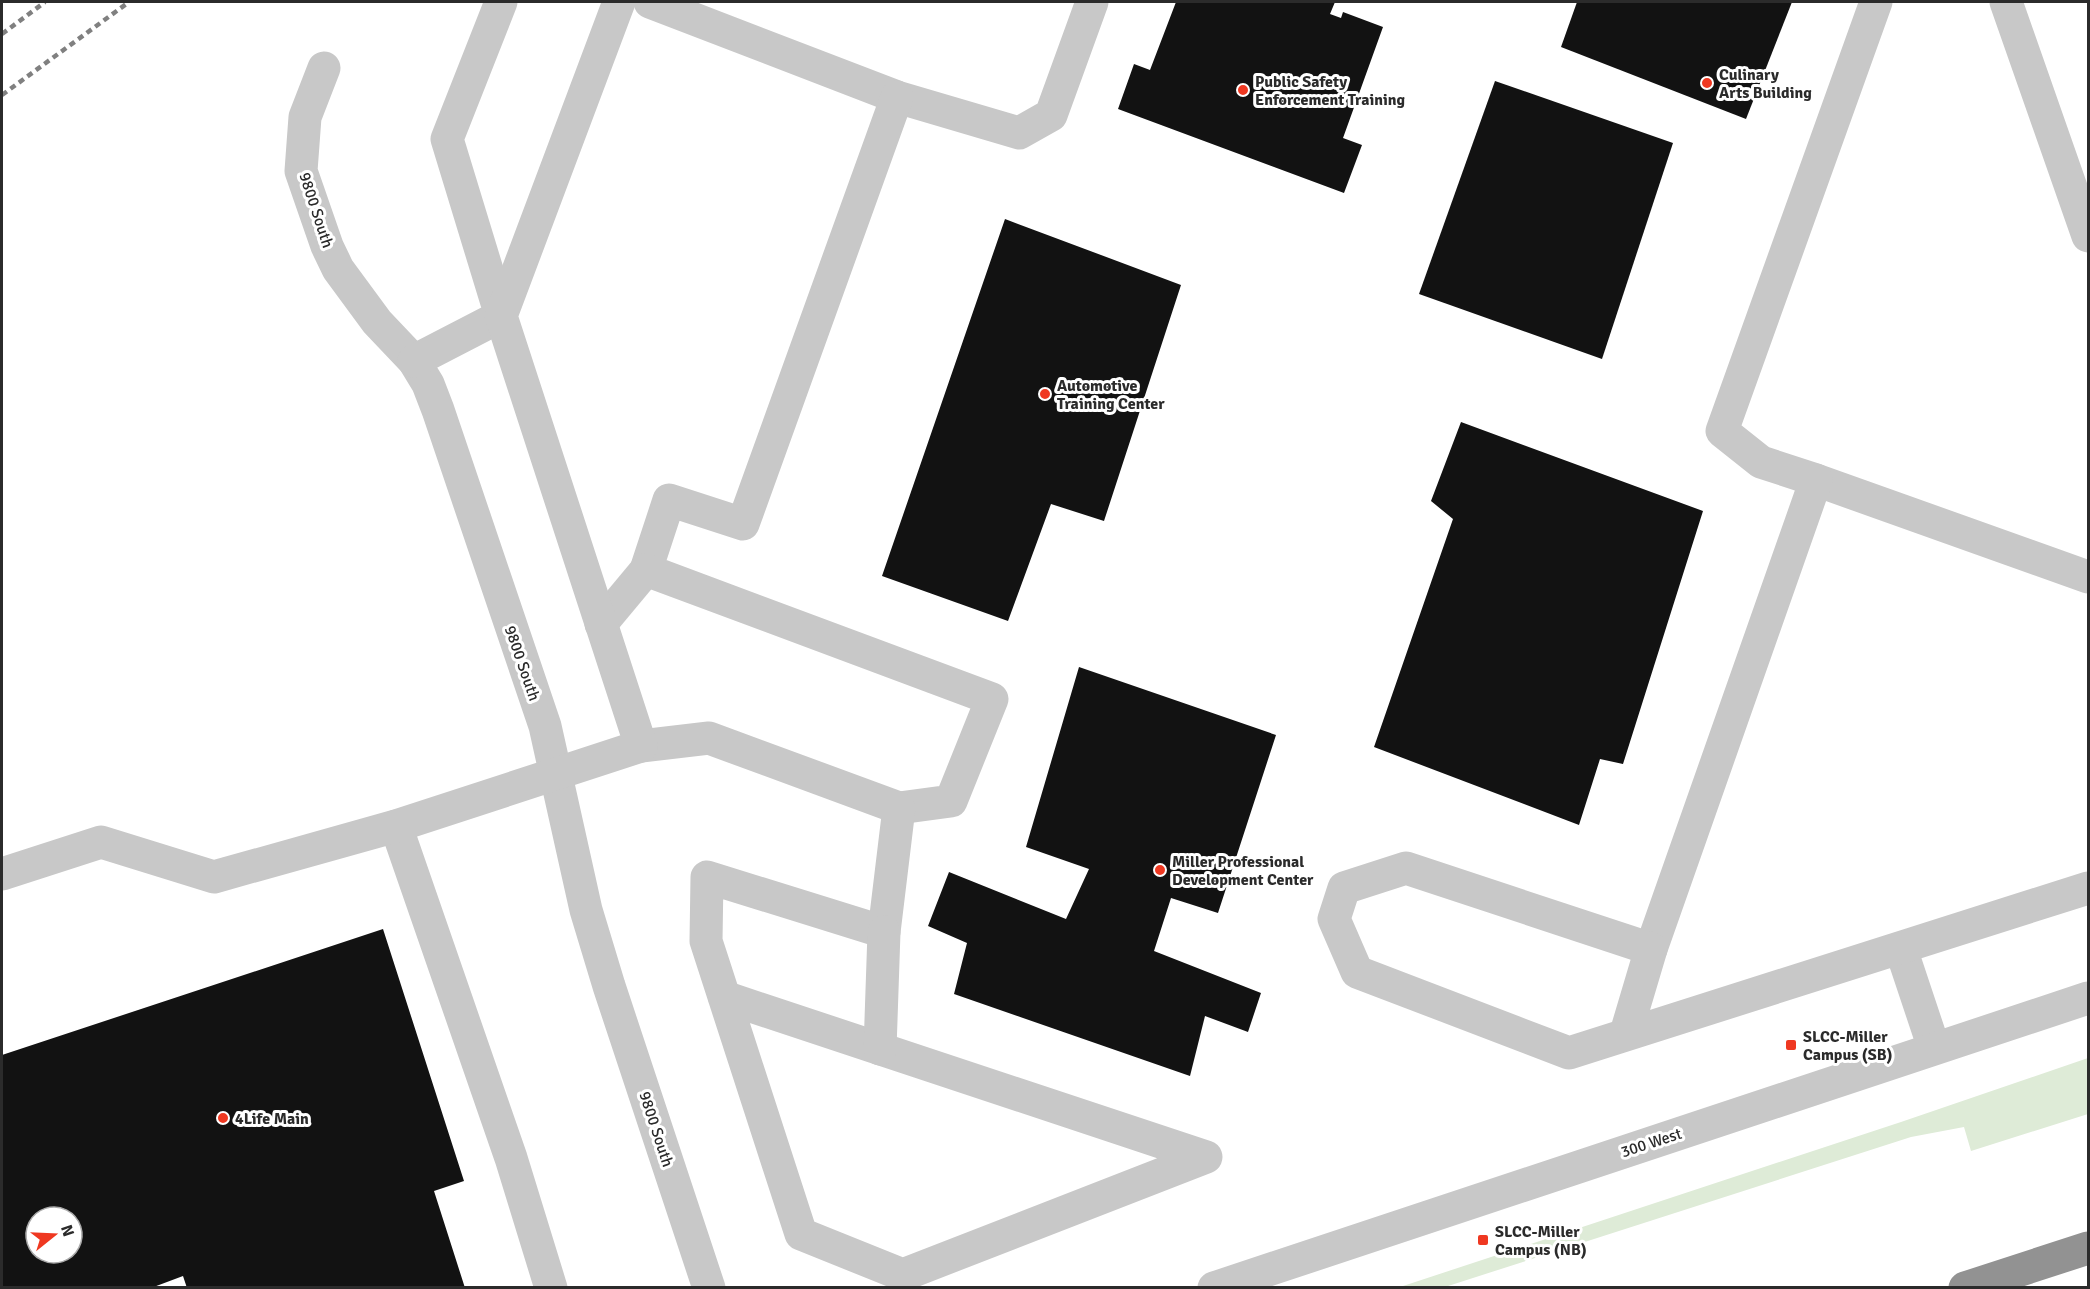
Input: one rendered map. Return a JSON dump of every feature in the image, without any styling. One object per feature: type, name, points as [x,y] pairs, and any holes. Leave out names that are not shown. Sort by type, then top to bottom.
[{"type":"highway","points":[[1965,1287],[2088,1248]]},
{"type":"street","points":[[501,2],[447,140],[501,316],[640,746]]},
{"type":"street","points":[[414,361],[501,316],[619,2]]},
{"type":"street","points":[[650,2],[897,97],[1019,133],[1051,115],[1092,2]]},
{"type":"street","points":[[1876,2],[1722,431],[1761,462],[2088,577]]},
{"type":"street","points":[[2006,2],[2088,236]]},
{"type":"street","name":"9800 South","points":[[324,68],[305,117],[302,171],[327,246],[338,269],[377,322],[414,361],[428,384],[438,410],[545,726],[586,910],[709,1287]]},
{"type":"street","points":[[601,624],[646,570],[669,500],[743,524],[897,97]]},
{"type":"street","points":[[1626,1033],[1651,949],[1816,480]]},
{"type":"street","points":[[2,874],[101,842],[214,877],[396,826],[640,746],[709,738],[898,808],[951,801],[992,699],[646,570]]},
{"type":"street","points":[[880,1049],[884,932],[898,808]]},
{"type":"street","points":[[396,826],[511,1158],[551,1287]]},
{"type":"street","points":[[1651,949],[1406,868],[1344,888],[1334,919],[1357,972],[1569,1053],[2088,888]]},
{"type":"street","points":[[724,997],[1206,1157],[903,1275],[801,1234],[724,997],[706,941],[707,877],[884,932]]},
{"type":"street","points":[[1901,949],[1934,1048]]},
{"type":"street","name":"300 West","points":[[1214,1287],[2088,998]]},
{"type":"green space","points":[[2088,1058],[2088,1114],[1971,1151],[1964,1127],[1911,1137],[1445,1287],[1400,1287],[1901,1122]]},
{"type":"building","name":"Public Safety Enforcement Training","points":[[1176,2],[1335,2],[1330,14],[1341,18],[1343,12],[1383,27],[1343,138],[1362,145],[1344,193],[1118,109],[1134,64],[1150,70]]},
{"type":"building","name":"Culinary Arts Building","points":[[1577,2],[1792,2],[1746,119],[1561,47]]},
{"type":"building","points":[[1495,81],[1673,143],[1602,359],[1419,294]]},
{"type":"building","name":"Automotive Training Center","points":[[1005,219],[1181,285],[1104,521],[1051,504],[1008,621],[882,576]]},
{"type":"building","points":[[1461,422],[1703,511],[1623,764],[1600,759],[1579,825],[1374,747],[1453,519],[1431,501]]},
{"type":"building","name":"Miller Professional Development Center","points":[[1079,667],[1276,735],[1218,913],[1171,898],[1154,951],[1261,993],[1248,1032],[1205,1016],[1190,1076],[954,994],[967,943],[928,926],[949,872],[1066,919],[1089,869],[1026,847]]},
{"type":"building","name":"4Life Main","points":[[383,929],[464,1181],[434,1191],[465,1288],[187,1288],[183,1276],[151,1288],[2,1288],[2,1055]]},
{"type":"railway","points":[[2,34],[45,2]]},
{"type":"railway","points":[[2,95],[129,2]]},
{"type":"place","name":"Culinary Arts Building","points":[[1707,83]]},
{"type":"place","name":"Public Safety Enforcement Training","points":[[1243,90]]},
{"type":"place","name":"Automotive Training Center","points":[[1045,394]]},
{"type":"place","name":"Miller Professional Development Center","points":[[1160,870]]},
{"type":"place","name":"SLCC-Miller Campus (SB)","points":[[1791,1045]]},
{"type":"place","name":"4Life Main","points":[[223,1118]]},
{"type":"place","name":"SLCC-Miller Campus (NB)","points":[[1483,1240]]}]
